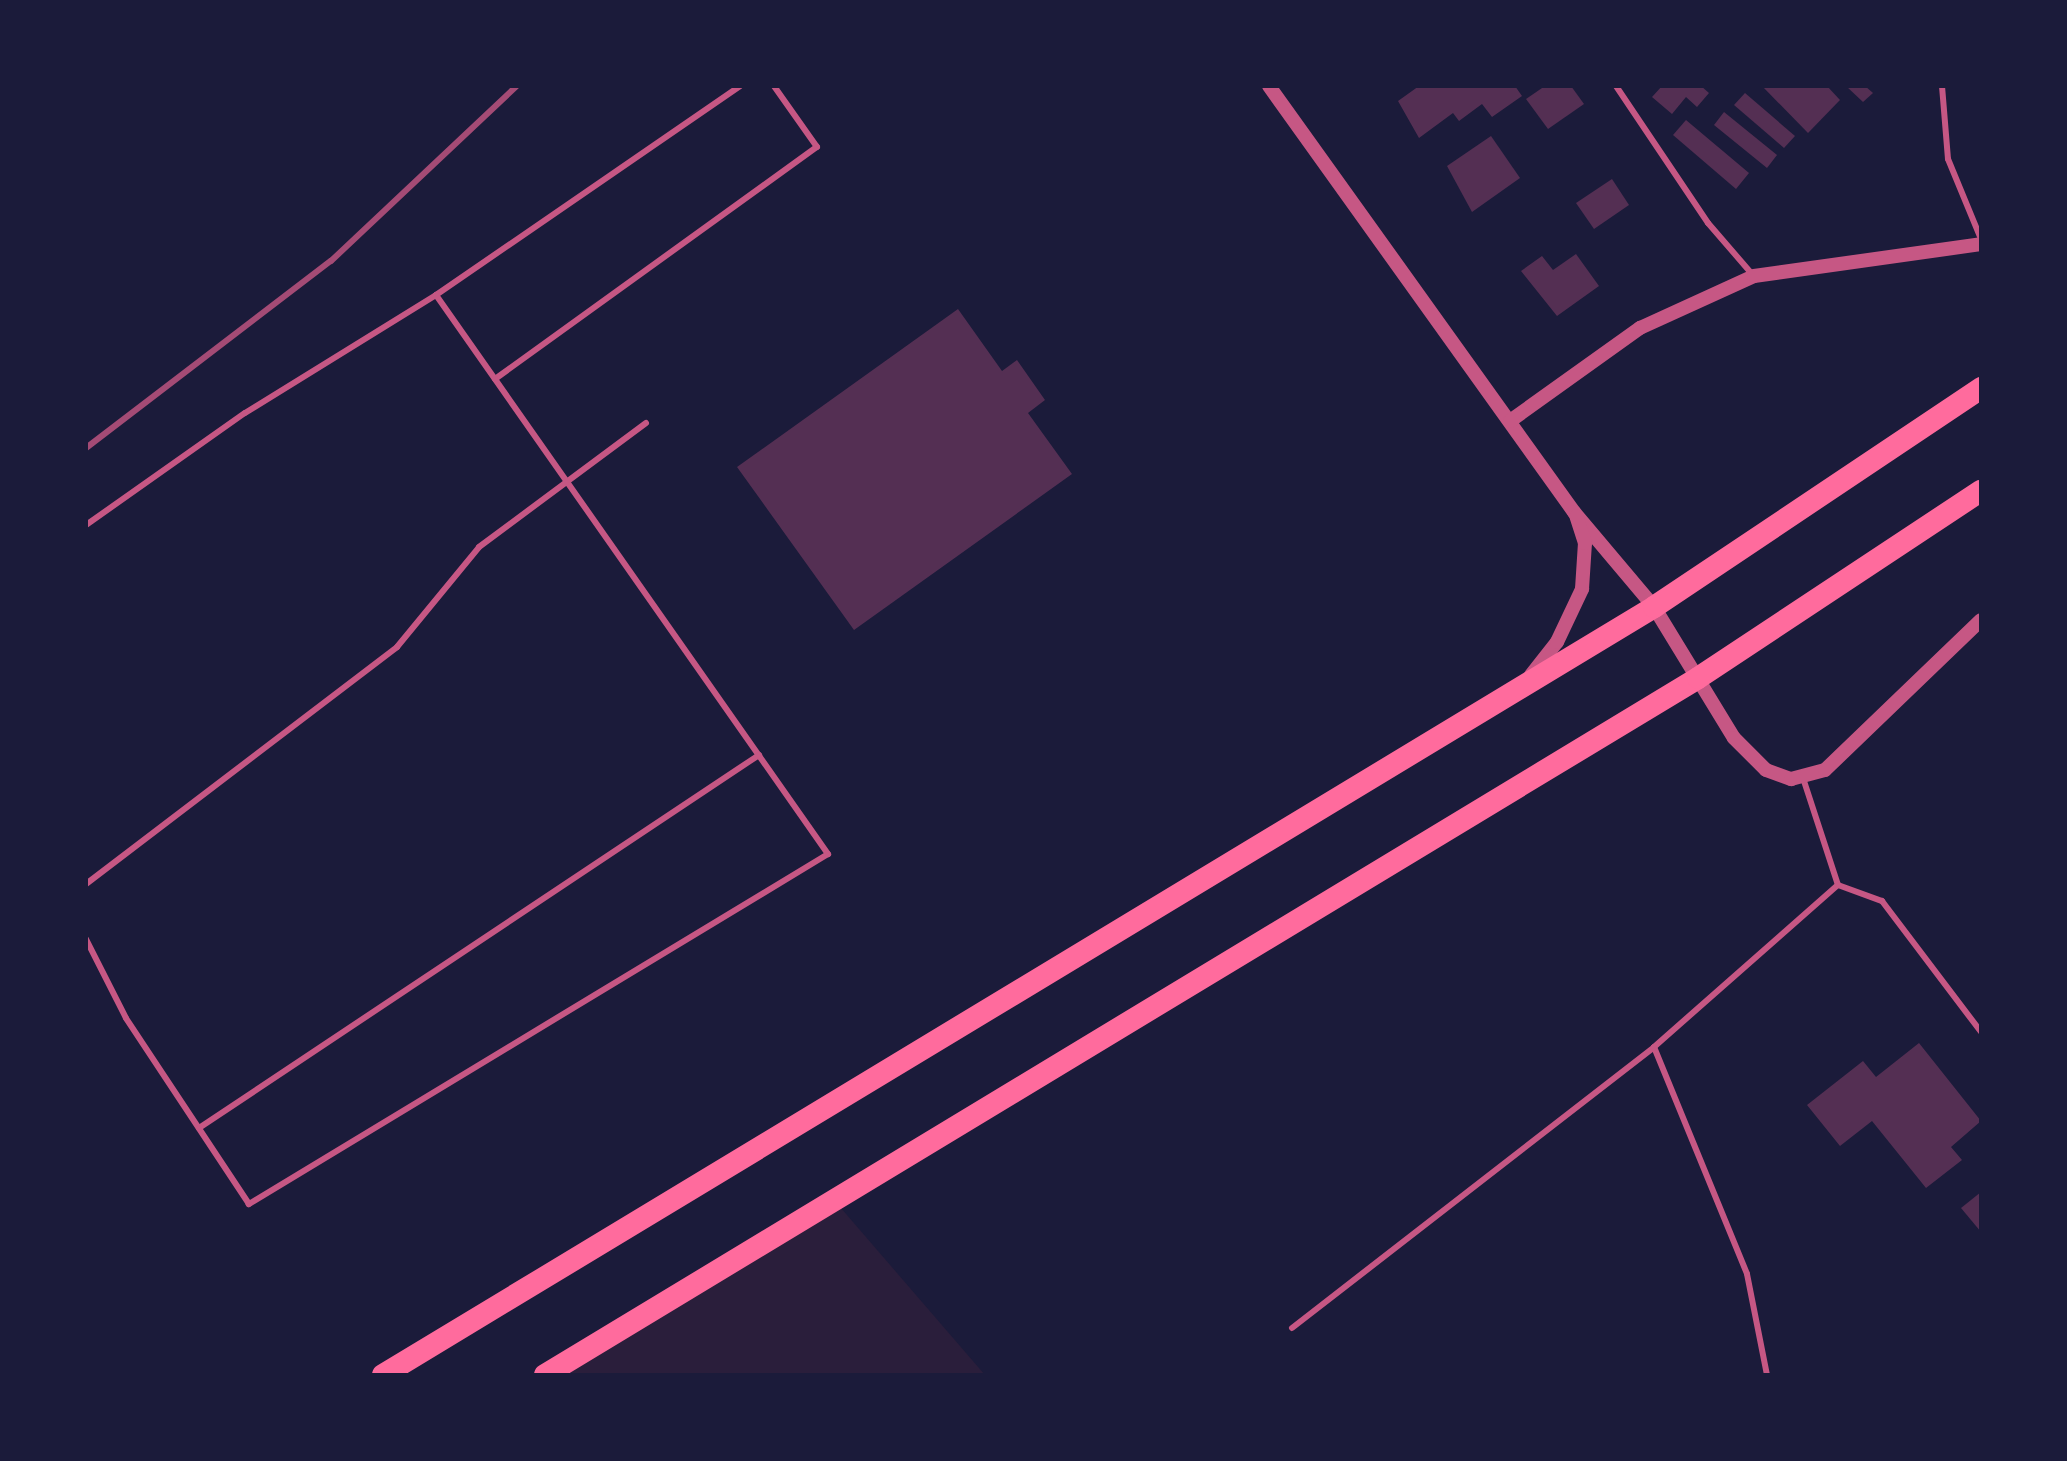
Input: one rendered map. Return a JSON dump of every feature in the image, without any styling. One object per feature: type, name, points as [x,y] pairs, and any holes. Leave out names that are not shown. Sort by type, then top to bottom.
[{"type":"highway","points":[[383,1375],[1515,693],[1654,607],[1981,388]]},
{"type":"highway","points":[[545,1375],[1698,678],[1981,491]]},
{"type":"street","points":[[1269,86],[1574,512],[1654,607],[1698,678],[1756,761],[1803,778],[1835,762],[1981,620]]},
{"type":"street","points":[[1510,421],[1640,328],[1754,276],[1981,241]]},
{"type":"street","points":[[1515,693],[1557,642],[1582,589],[1585,543],[1574,512]]},
{"type":"lane","points":[[86,525],[245,413],[436,295],[740,86]]},
{"type":"lane","points":[[495,379],[817,147],[774,86]]},
{"type":"lane","points":[[1616,86],[1708,223],[1754,276]]},
{"type":"lane","points":[[1942,86],[1948,159],[1981,241]]},
{"type":"lane","points":[[86,939],[199,1128],[249,1204],[828,854],[436,295]]},
{"type":"lane","points":[[86,884],[397,647],[479,547],[646,423]]},
{"type":"lane","points":[[199,1128],[759,755]]},
{"type":"lane","points":[[1803,778],[1838,885]]},
{"type":"lane","points":[[1838,885],[1882,901],[1981,1032]]},
{"type":"lane","points":[[1292,1328],[1654,1047],[1838,885]]},
{"type":"lane","points":[[1654,1047],[1747,1274],[1767,1375]]},
{"type":"shaded area","points":[[834,1200],[985,1375],[545,1375]]},
{"type":"building","points":[[1419,86],[1515,86],[1522,96],[1492,117],[1482,104],[1459,121],[1453,113],[1419,138],[1398,101]]},
{"type":"building","points":[[1545,86],[1571,86],[1584,104],[1548,129],[1526,99]]},
{"type":"building","points":[[1662,86],[1701,86],[1709,93],[1697,107],[1686,97],[1672,114],[1652,97]]},
{"type":"building","points":[[1762,86],[1827,86],[1840,100],[1808,133]]},
{"type":"building","points":[[1846,86],[1865,86],[1873,93],[1863,102]]},
{"type":"building","points":[[1745,93],[1795,136],[1784,148],[1734,105]]},
{"type":"building","points":[[1724,112],[1777,155],[1767,168],[1714,125]]},
{"type":"building","points":[[1686,120],[1749,173],[1736,189],[1673,135]]},
{"type":"building","points":[[1491,136],[1520,178],[1472,212],[1447,166]]},
{"type":"building","points":[[1612,179],[1629,205],[1594,229],[1576,203]]},
{"type":"building","points":[[1576,254],[1599,286],[1557,316],[1521,271],[1542,256],[1553,270]]},
{"type":"building","points":[[958,309],[1002,371],[1017,360],[1045,400],[1028,413],[1072,474],[854,630],[737,467]]},
{"type":"building","points":[[1919,1043],[1981,1121],[1951,1147],[1962,1160],[1926,1188],[1872,1121],[1840,1146],[1807,1105],[1863,1061],[1876,1077]]},
{"type":"building","points":[[1981,1192],[1981,1232],[1961,1208]]},
{"type":"railway","points":[[86,448],[331,261],[517,86]]}]
